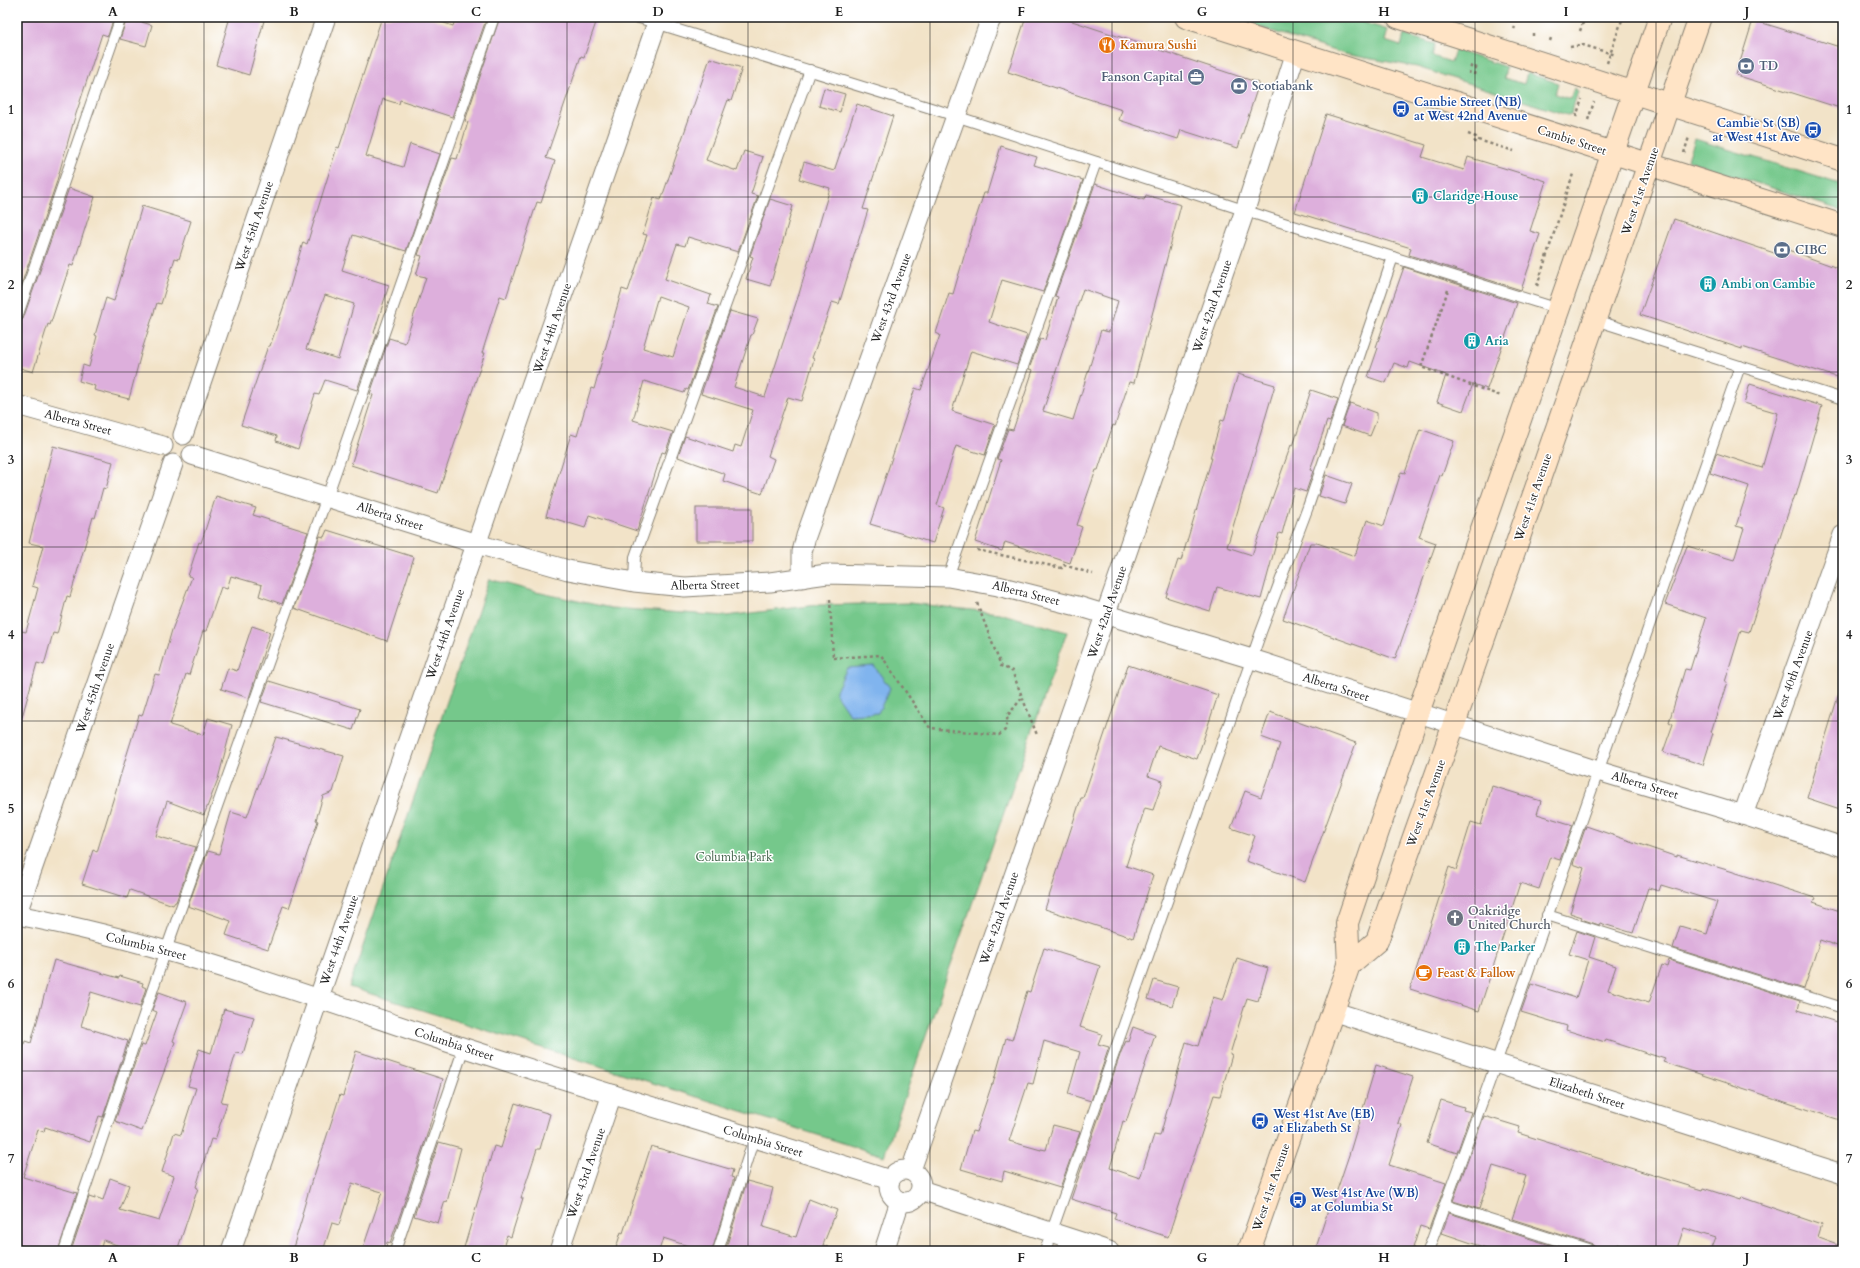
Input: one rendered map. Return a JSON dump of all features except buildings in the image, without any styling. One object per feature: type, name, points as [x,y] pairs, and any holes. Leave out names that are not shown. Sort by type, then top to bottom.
[{"type":"main road","name":"Cambie Street","points":[[1186,17],[1843,226]]},
{"type":"main road","points":[[1398,17],[1843,160]]},
{"type":"main road","name":"West 41st Avenue","points":[[1249,1251],[1349,965],[1348,923],[1418,713],[1660,17]]},
{"type":"main road","name":"West 41st Avenue","points":[[1349,965],[1377,941],[1700,17]]},
{"type":"street","name":"West 45th Avenue","points":[[183,435],[326,17]]},
{"type":"street","name":"West 43rd Avenue","points":[[802,578],[802,552],[806,536],[991,18]]},
{"type":"street","name":"West 44th Avenue","points":[[231,1251],[658,20]]},
{"type":"street","name":"West 42nd Avenue","points":[[911,1170],[1106,615],[1245,210],[1296,52]]},
{"type":"street","name":"Alberta Street","points":[[17,406],[163,446]]},
{"type":"street","points":[[173,435],[183,435],[192,445],[192,455],[182,464],[173,464],[165,459],[163,446],[168,437],[173,435]]},
{"type":"street","name":"Alberta Street","points":[[192,455],[328,496],[477,544],[568,570],[634,582],[684,587],[770,582],[827,574],[948,577],[998,586],[1106,615],[1252,659],[1598,771],[1843,847]]},
{"type":"street","name":"West 45th Avenue","points":[[17,914],[173,464]]},
{"type":"street","name":"West 40th Avenue","points":[[1743,815],[1843,535]]},
{"type":"street","name":"Columbia Street","points":[[17,914],[166,950],[319,998],[464,1047],[890,1180]]},
{"type":"street","name":"Elizabeth Street","points":[[1332,1011],[1843,1174]]},
{"type":"street","name":"West 43rd Avenue","points":[[559,1251],[612,1094]]},
{"type":"street","points":[[906,1169],[911,1170],[921,1180],[921,1190],[916,1199],[911,1201],[900,1201],[892,1195],[889,1185],[890,1180],[896,1172],[906,1169]]},
{"type":"street","points":[[921,1190],[1048,1242],[1109,1251]]},
{"type":"street","points":[[884,1251],[900,1201]]},
{"type":"lane","points":[[17,317],[121,17]]},
{"type":"lane","points":[[64,1251],[166,950],[328,496],[494,17]]},
{"type":"lane","points":[[636,17],[658,20],[1245,210],[1559,309]]},
{"type":"lane","points":[[634,582],[635,557],[810,70]]},
{"type":"lane","points":[[948,577],[1096,162]]},
{"type":"lane","points":[[1048,1242],[1252,659],[1308,507],[1393,257]]},
{"type":"lane","points":[[1595,320],[1843,399]]},
{"type":"lane","points":[[1428,1251],[1740,366]]},
{"type":"lane","points":[[1547,915],[1843,1008]]},
{"type":"lane","points":[[395,1251],[464,1047]]},
{"type":"lane","points":[[718,1251],[754,1138]]},
{"type":"lane","points":[[1445,1205],[1591,1251]]},
{"type":"path","points":[[1580,31],[1585,17]]},
{"type":"path","points":[[1607,64],[1623,17]]},
{"type":"path","points":[[1570,47],[1583,45],[1616,55]]},
{"type":"path","points":[[1576,117],[1583,97]]},
{"type":"path","points":[[1588,120],[1596,97]]},
{"type":"path","points":[[1468,134],[1476,137],[1474,144]]},
{"type":"path","points":[[1683,155],[1689,137]]},
{"type":"path","points":[[1478,140],[1514,151]]},
{"type":"path","points":[[1537,287],[1573,174]]},
{"type":"path","points":[[1453,276],[1421,367],[1501,396]]},
{"type":"path","points":[[977,550],[1062,568],[1064,565],[1092,574]]},
{"type":"path","points":[[830,599],[834,658],[881,655],[930,728],[999,735],[1005,730],[1008,715],[1022,698]]},
{"type":"path","points":[[977,603],[1001,666],[1012,671],[1036,735]]},
{"type":"green space","points":[[1227,17],[1346,17],[1388,30],[1385,41],[1401,46],[1404,35],[1435,44],[1432,56],[1451,62],[1455,50],[1506,67],[1504,78],[1524,84],[1527,73],[1558,83],[1555,94],[1570,99],[1574,88],[1578,91],[1571,114],[1567,115],[1417,67],[1344,54]]},
{"type":"green space","points":[[1695,139],[1843,185],[1843,211],[1698,164],[1688,159]]},
{"type":"green space","name":"Columbia Park","points":[[489,579],[536,592],[611,608],[726,616],[818,605],[909,603],[999,613],[1067,632],[884,1156],[349,987]]},
{"type":"water","points":[[874,666],[890,688],[878,713],[850,715],[835,693],[847,668]]},
{"type":"place","name":"Kamura Sushi","points":[[1107,45]]},
{"type":"place","name":"TD","points":[[1746,66]]},
{"type":"place","name":"Fanson Capital","points":[[1196,77]]},
{"type":"place","name":"Scotiabank","points":[[1239,86]]},
{"type":"place","name":"Cambie Street (NB) at West 42nd Avenue","points":[[1401,109]]},
{"type":"place","name":"Cambie St (SB) at West 41st Ave","points":[[1813,130]]},
{"type":"place","name":"Claridge House","points":[[1420,196]]},
{"type":"place","name":"CIBC","points":[[1782,250]]},
{"type":"place","name":"Ambi on Cambie","points":[[1708,284]]},
{"type":"place","name":"Aria","points":[[1472,341]]},
{"type":"place","name":"Oakridge United Church","points":[[1455,918]]},
{"type":"place","name":"The Parker","points":[[1462,947]]},
{"type":"place","name":"Feast & Fallow","points":[[1424,973]]},
{"type":"place","name":"West 41st Ave (EB) at Elizabeth St","points":[[1260,1121]]},
{"type":"place","name":"West 41st Ave (WB) at Columbia St","points":[[1298,1200]]}]
